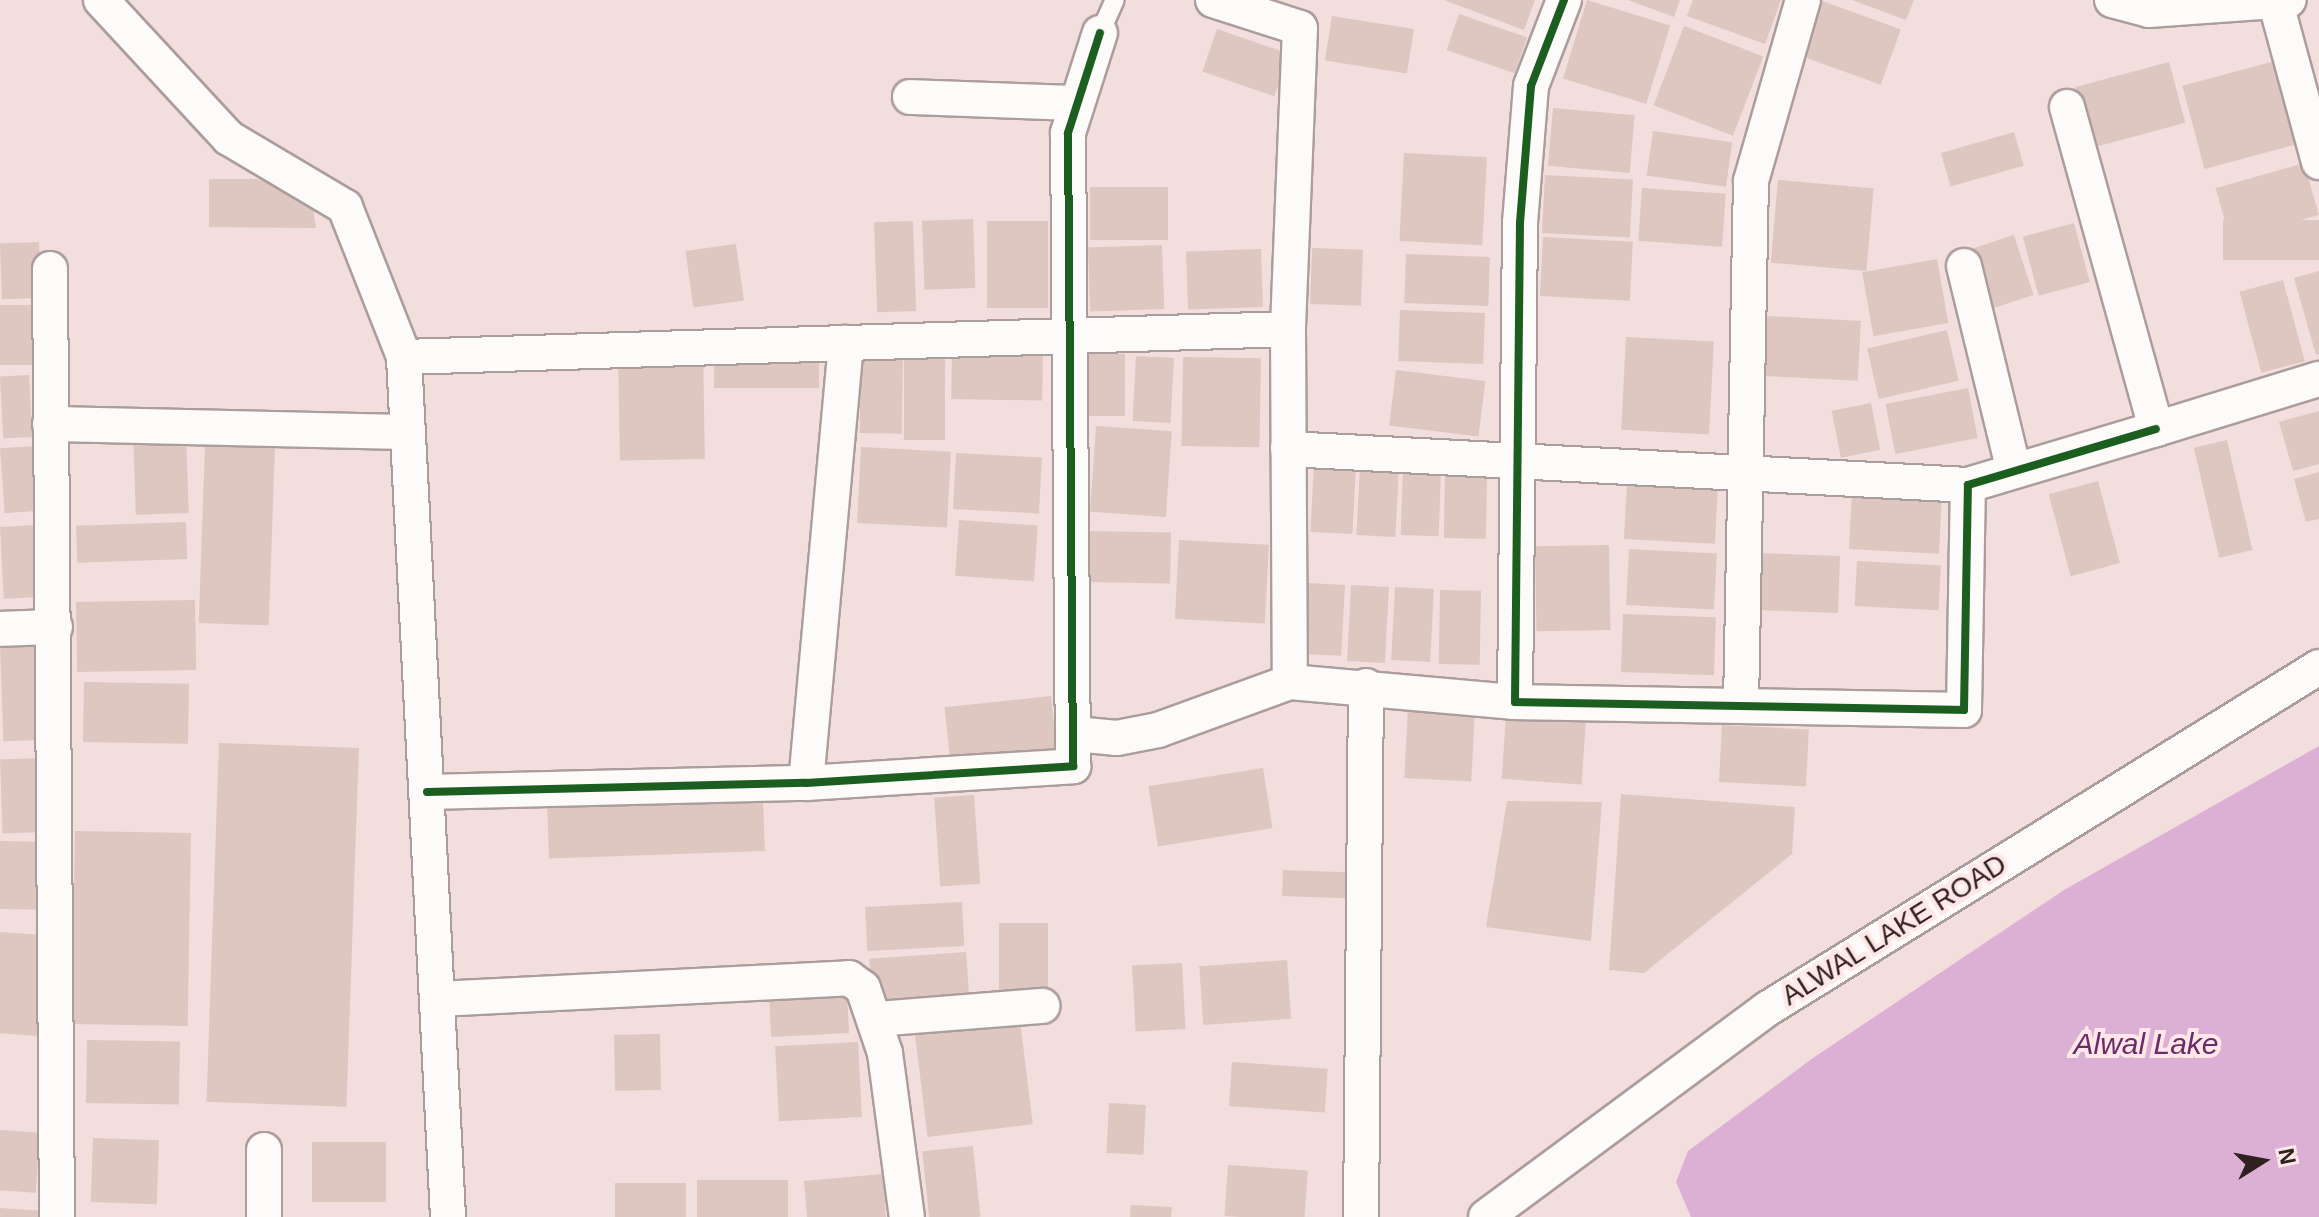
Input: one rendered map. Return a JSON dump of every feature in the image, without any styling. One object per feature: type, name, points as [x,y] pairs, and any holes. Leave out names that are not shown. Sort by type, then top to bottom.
[{"type":"street","points":[[101,0],[229,138],[345,207],[404,357],[448,1217]]},
{"type":"street","points":[[1213,0],[1300,28],[1288,329],[1290,682]]},
{"type":"street","points":[[1515,702],[1520,457],[1520,223],[1531,86],[1564,0]]},
{"type":"street","points":[[1741,705],[1751,181],[1803,0]]},
{"type":"street","points":[[2112,0],[2149,10],[2280,1],[2319,162]]},
{"type":"street","points":[[427,792],[806,783],[1073,766],[1075,734],[1065,336],[1068,133],[1100,33]]},
{"type":"street","points":[[910,97],[1077,103]]},
{"type":"street","points":[[2067,107],[2156,429]]},
{"type":"street","points":[[1964,266],[2014,471]]},
{"type":"street","points":[[50,269],[57,1217]]},
{"type":"street","points":[[404,357],[1288,329]]},
{"type":"street","points":[[806,783],[846,343]]},
{"type":"street","points":[[1288,449],[1520,457],[1968,485],[2319,379]]},
{"type":"street","points":[[50,424],[408,432]]},
{"type":"street","points":[[1075,734],[1117,738],[1158,730],[1290,682],[1366,686],[1515,702],[1964,710],[1968,485]]},
{"type":"street","points":[[0,629],[55,627]]},
{"type":"street","name":"ALWAL LAKE ROAD","points":[[1486,1217],[1767,1009],[2319,667]]},
{"type":"street","points":[[1361,1217],[1366,686]]},
{"type":"street","points":[[438,999],[849,978],[863,988],[876,1019],[907,1217]]},
{"type":"street","points":[[876,1019],[1042,1006]]},
{"type":"street","points":[[264,1150],[264,1217]]},
{"type":"lane","points":[[1100,33],[1115,0]]},
{"type":"water","name":"Alwal Lake","points":[[2319,746],[2319,1217],[1691,1217],[1676,1182],[1688,1151],[1813,1058],[2064,890]]},
{"type":"building","points":[[1444,0],[1535,0],[1524,30]]},
{"type":"building","points":[[1587,0],[1670,25],[1646,104],[1563,78]]},
{"type":"building","points":[[1628,0],[1680,0],[1674,17]]},
{"type":"building","points":[[1693,0],[1781,0],[1765,44],[1687,16]]},
{"type":"building","points":[[1820,0],[1901,29],[1881,85],[1800,55]]},
{"type":"building","points":[[1852,0],[1914,0],[1906,20]]},
{"type":"building","points":[[1459,14],[1527,37],[1515,73],[1447,50]]},
{"type":"building","points":[[1332,16],[1414,29],[1407,73],[1325,60]]},
{"type":"building","points":[[1684,26],[1763,56],[1733,136],[1654,105]]},
{"type":"building","points":[[1217,29],[1289,54],[1274,96],[1202,72]]},
{"type":"building","points":[[2275,61],[2297,144],[2205,169],[2182,86]]},
{"type":"building","points":[[2169,62],[2185,123],[2092,148],[2075,87]]},
{"type":"building","points":[[1553,108],[1635,115],[1630,173],[1548,166]]},
{"type":"building","points":[[1653,131],[1732,142],[1726,187],[1647,176]]},
{"type":"building","points":[[2014,132],[2024,166],[1951,187],[1941,153]]},
{"type":"building","points":[[1404,153],[1487,157],[1482,245],[1399,241]]},
{"type":"building","points":[[2304,163],[2319,215],[2230,240],[2216,188]]},
{"type":"building","points":[[1545,175],[1633,180],[1630,238],[1542,233]]},
{"type":"building","points":[[209,179],[257,179],[312,201],[316,228],[209,227]]},
{"type":"building","points":[[1778,180],[1874,188],[1866,271],[1771,263]]},
{"type":"building","points":[[1090,187],[1168,187],[1168,240],[1090,240]]},
{"type":"building","points":[[1642,188],[1726,194],[1722,247],[1638,241]]},
{"type":"building","points":[[973,219],[975,288],[924,290],[922,221]]},
{"type":"building","points":[[2223,220],[2319,220],[2319,260],[2223,260]]},
{"type":"building","points":[[913,221],[916,311],[877,312],[874,222]]},
{"type":"building","points":[[987,221],[1048,221],[1048,308],[987,308]]},
{"type":"building","points":[[2074,223],[2090,282],[2039,296],[2023,237]]},
{"type":"building","points":[[2014,235],[2033,295],[1990,309],[1970,249]]},
{"type":"building","points":[[1543,237],[1633,242],[1630,301],[1540,296]]},
{"type":"building","points":[[39,242],[41,298],[2,299],[0,243]]},
{"type":"building","points":[[736,244],[744,300],[693,308],[685,251]]},
{"type":"building","points":[[1162,245],[1164,309],[1090,312],[1088,248]]},
{"type":"building","points":[[1312,248],[1363,250],[1361,306],[1310,304]]},
{"type":"building","points":[[1261,249],[1263,307],[1188,310],[1186,252]]},
{"type":"building","points":[[1406,254],[1490,257],[1488,306],[1404,303]]},
{"type":"building","points":[[1937,259],[1948,323],[1873,336],[1862,272]]},
{"type":"building","points":[[2319,271],[2319,354],[2316,355],[2294,278]]},
{"type":"building","points":[[2283,280],[2305,361],[2261,373],[2240,292]]},
{"type":"building","points":[[0,305],[33,305],[33,365],[0,365]]},
{"type":"building","points":[[1400,310],[1485,313],[1483,364],[1398,361]]},
{"type":"building","points":[[1767,316],[1861,321],[1858,381],[1764,376]]},
{"type":"building","points":[[1947,330],[1959,381],[1879,399],[1867,348]]},
{"type":"building","points":[[1626,337],[1714,342],[1709,434],[1621,430]]},
{"type":"building","points":[[703,350],[705,459],[620,460],[618,351]]},
{"type":"building","points":[[714,352],[819,352],[819,388],[714,388]]},
{"type":"building","points":[[952,352],[1043,354],[1042,401],[951,399]]},
{"type":"building","points":[[1084,354],[1125,354],[1125,416],[1084,416]]},
{"type":"building","points":[[904,355],[945,355],[945,440],[904,440]]},
{"type":"building","points":[[1136,356],[1174,358],[1171,423],[1133,421]]},
{"type":"building","points":[[861,357],[903,358],[902,434],[860,433]]},
{"type":"building","points":[[1183,357],[1261,358],[1259,447],[1181,446]]},
{"type":"building","points":[[1396,370],[1485,381],[1479,437],[1389,426]]},
{"type":"building","points":[[29,375],[32,437],[3,438],[0,377]]},
{"type":"building","points":[[1968,388],[1978,438],[1895,454],[1886,404]]},
{"type":"building","points":[[1871,403],[1880,450],[1841,458],[1832,411]]},
{"type":"building","points":[[2319,411],[2319,464],[2293,471],[2279,422]]},
{"type":"building","points":[[1096,426],[1172,431],[1166,517],[1090,512]]},
{"type":"building","points":[[186,433],[189,513],[136,515],[133,435]]},
{"type":"building","points":[[2227,440],[2252,550],[2219,558],[2194,448]]},
{"type":"building","points":[[205,444],[275,446],[269,625],[199,623]]},
{"type":"building","points":[[34,446],[39,511],[5,513],[0,448]]},
{"type":"building","points":[[861,447],[951,452],[947,528],[857,523]]},
{"type":"building","points":[[956,453],[1042,458],[1039,513],[953,509]]},
{"type":"building","points":[[1314,464],[1356,466],[1352,534],[1310,532]]},
{"type":"building","points":[[1360,466],[1399,468],[1395,537],[1356,535]]},
{"type":"building","points":[[1403,468],[1441,469],[1439,536],[1401,535]]},
{"type":"building","points":[[2319,472],[2319,519],[2306,522],[2294,479]]},
{"type":"building","points":[[1445,473],[1487,474],[1486,539],[1444,538]]},
{"type":"building","points":[[2098,481],[2120,563],[2071,576],[2049,494]]},
{"type":"building","points":[[1627,482],[1718,487],[1715,544],[1624,539]]},
{"type":"building","points":[[1852,492],[1942,497],[1939,554],[1849,549]]},
{"type":"building","points":[[959,520],[1038,526],[1034,581],[955,576]]},
{"type":"building","points":[[186,522],[187,559],[77,563],[76,526]]},
{"type":"building","points":[[36,525],[40,597],[4,599],[0,527]]},
{"type":"building","points":[[1090,531],[1171,532],[1170,583],[1089,582]]},
{"type":"building","points":[[1179,540],[1269,545],[1265,624],[1175,619]]},
{"type":"building","points":[[1609,545],[1610,630],[1536,631],[1535,546]]},
{"type":"building","points":[[1629,549],[1717,554],[1714,610],[1626,605]]},
{"type":"building","points":[[1756,553],[1840,556],[1838,613],[1754,610]]},
{"type":"building","points":[[1857,561],[1941,565],[1939,610],[1855,606]]},
{"type":"building","points":[[1308,583],[1345,585],[1341,656],[1304,654]]},
{"type":"building","points":[[1351,585],[1389,587],[1385,663],[1347,661]]},
{"type":"building","points":[[1395,587],[1434,589],[1430,662],[1391,660]]},
{"type":"building","points":[[1440,590],[1481,591],[1480,665],[1439,664]]},
{"type":"building","points":[[195,600],[196,670],[77,672],[76,602]]},
{"type":"building","points":[[1623,614],[1716,617],[1714,675],[1621,672]]},
{"type":"building","points":[[35,643],[38,740],[3,741],[0,644]]},
{"type":"building","points":[[84,682],[189,684],[188,744],[83,742]]},
{"type":"building","points":[[1051,696],[1057,753],[951,764],[945,707]]},
{"type":"building","points":[[1408,708],[1475,712],[1471,781],[1404,778]]},
{"type":"building","points":[[1506,717],[1586,723],[1581,784],[1502,779]]},
{"type":"building","points":[[1722,725],[1809,730],[1806,786],[1719,782]]},
{"type":"building","points":[[219,743],[359,748],[346,1107],[206,1102]]},
{"type":"building","points":[[41,758],[44,832],[3,833],[0,759]]},
{"type":"building","points":[[1263,768],[1273,828],[1158,846],[1148,786]]},
{"type":"building","points":[[1621,794],[1795,807],[1792,854],[1644,973],[1609,970]]},
{"type":"building","points":[[974,795],[980,884],[940,887],[934,798]]},
{"type":"building","points":[[763,798],[765,851],[549,859],[547,806]]},
{"type":"building","points":[[1507,801],[1602,802],[1591,941],[1486,927]]},
{"type":"building","points":[[75,831],[191,833],[188,1026],[72,1024]]},
{"type":"building","points":[[0,841],[41,842],[40,910],[0,909]]},
{"type":"building","points":[[1283,870],[1346,872],[1345,898],[1282,896]]},
{"type":"building","points":[[962,902],[964,946],[867,951],[865,907]]},
{"type":"building","points":[[999,923],[1048,923],[1048,1002],[999,1002]]},
{"type":"building","points":[[0,932],[45,935],[38,1036],[0,1033]]},
{"type":"building","points":[[966,952],[969,1001],[873,1008],[869,959]]},
{"type":"building","points":[[1287,960],[1291,1019],[1203,1025],[1199,966]]},
{"type":"building","points":[[1182,963],[1185,1029],[1136,1032],[1132,966]]},
{"type":"building","points":[[847,993],[849,1033],[771,1037],[769,997]]},
{"type":"building","points":[[1019,1012],[1033,1124],[928,1137],[914,1025]]},
{"type":"building","points":[[660,1034],[661,1090],[615,1091],[614,1035]]},
{"type":"building","points":[[87,1040],[180,1042],[179,1105],[86,1103]]},
{"type":"building","points":[[858,1042],[862,1117],[779,1121],[775,1046]]},
{"type":"building","points":[[1232,1062],[1328,1069],[1325,1113],[1229,1106]]},
{"type":"building","points":[[1109,1103],[1146,1105],[1143,1155],[1106,1153]]},
{"type":"building","points":[[0,1130],[40,1133],[36,1193],[0,1190]]},
{"type":"building","points":[[93,1138],[159,1140],[157,1204],[91,1202]]},
{"type":"building","points":[[312,1142],[386,1142],[386,1202],[312,1202]]},
{"type":"building","points":[[973,1146],[980,1217],[929,1217],[922,1151]]},
{"type":"building","points":[[1228,1165],[1308,1171],[1305,1217],[1224,1216]]},
{"type":"building","points":[[883,1174],[886,1217],[807,1217],[804,1181]]},
{"type":"building","points":[[697,1180],[788,1180],[788,1217],[697,1217]]},
{"type":"building","points":[[615,1183],[686,1183],[686,1217],[615,1217]]},
{"type":"building","points":[[1131,1205],[1172,1207],[1171,1217],[1130,1217]]},
{"type":"building","points":[[0,1208],[45,1211],[45,1217],[0,1217]]},
{"type":"cycle path","points":[[1564,0],[1531,86],[1520,223],[1515,702],[1964,710],[1968,485],[2156,429]]},
{"type":"cycle path","points":[[427,792],[806,783],[1073,766],[1068,133],[1100,33]]}]
